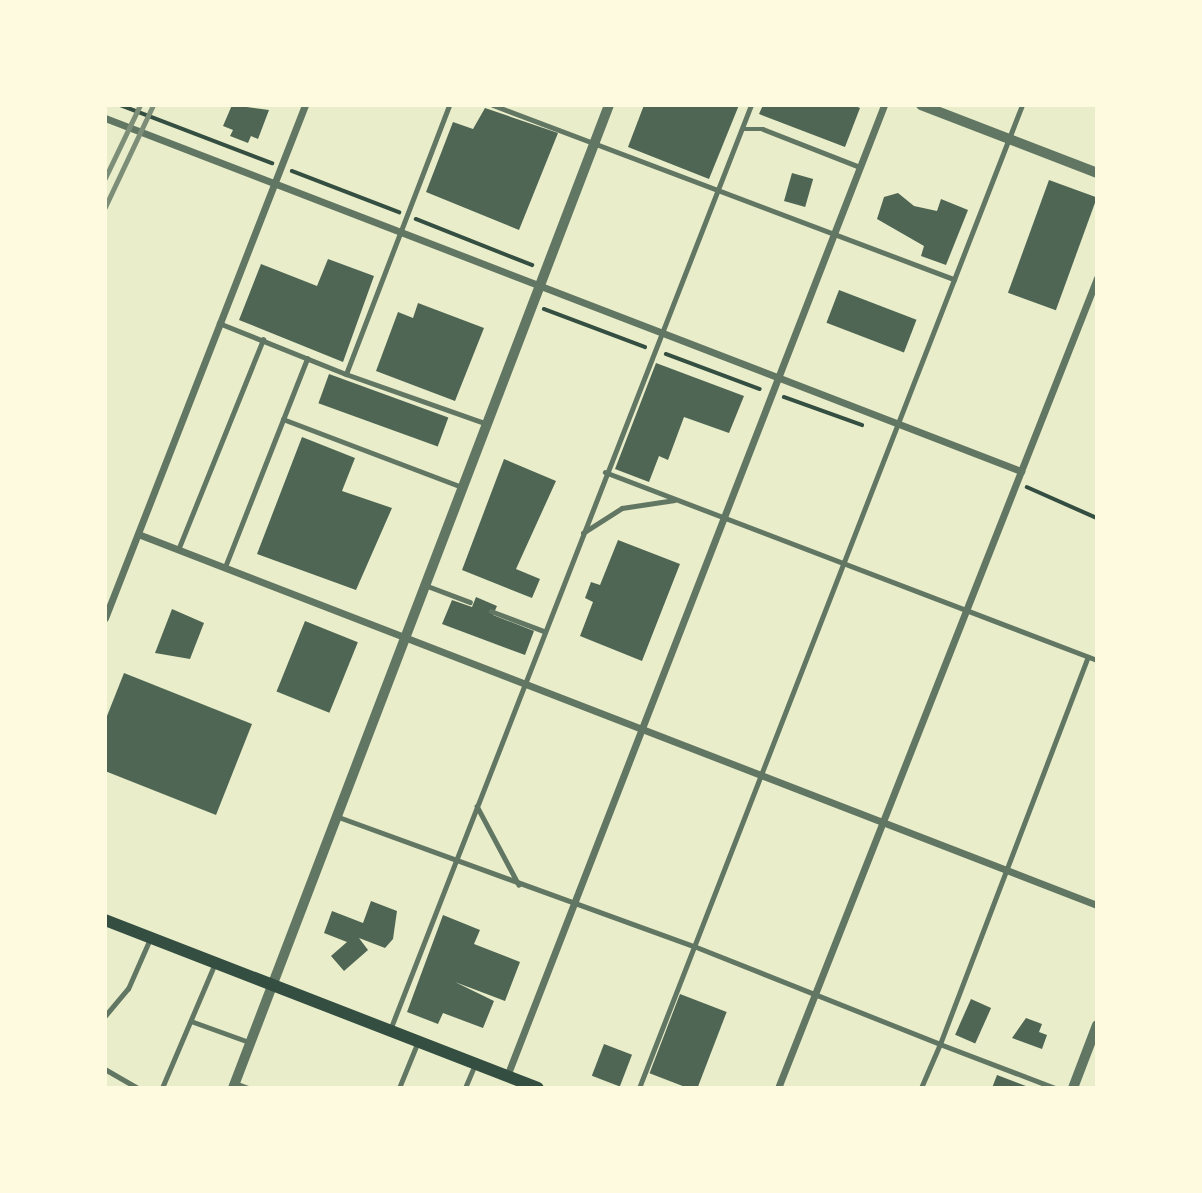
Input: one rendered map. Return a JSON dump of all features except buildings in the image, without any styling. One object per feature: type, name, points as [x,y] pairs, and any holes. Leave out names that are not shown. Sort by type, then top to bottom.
[{"type":"main road","points":[[105,920],[538,1088]]},
{"type":"street","points":[[105,618],[305,105]]},
{"type":"street","points":[[234,1085],[609,105]]},
{"type":"street","points":[[507,1076],[884,105]]},
{"type":"street","points":[[921,105],[1097,173]]},
{"type":"street","points":[[105,118],[779,375],[1021,471]]},
{"type":"street","points":[[778,1088],[1097,278]]},
{"type":"street","points":[[138,534],[1097,905]]},
{"type":"street","points":[[1073,1088],[1097,1025]]},
{"type":"lane","points":[[346,374],[449,105]]},
{"type":"lane","points":[[493,105],[954,279]]},
{"type":"lane","points":[[389,1030],[661,330],[720,192],[751,105]]},
{"type":"lane","points":[[639,1088],[1022,105]]},
{"type":"lane","points":[[743,129],[763,129],[860,167]]},
{"type":"lane","points":[[219,323],[346,374],[486,424]]},
{"type":"lane","points":[[178,550],[262,340]]},
{"type":"lane","points":[[224,568],[307,359]]},
{"type":"lane","points":[[283,419],[462,487]]},
{"type":"lane","points":[[605,472],[965,612],[1097,660]]},
{"type":"lane","points":[[581,535],[622,508],[678,500]]},
{"type":"lane","points":[[424,584],[470,602]]},
{"type":"lane","points":[[491,611],[544,631]]},
{"type":"lane","points":[[921,1088],[1008,871],[1088,657]]},
{"type":"lane","points":[[477,806],[519,885]]},
{"type":"lane","points":[[335,816],[572,906],[694,946],[1055,1088]]},
{"type":"lane","points":[[105,1016],[128,989],[150,938]]},
{"type":"lane","points":[[162,1088],[215,963]]},
{"type":"lane","points":[[191,1021],[251,1042]]},
{"type":"lane","points":[[399,1088],[418,1042]]},
{"type":"lane","points":[[466,1088],[475,1064]]},
{"type":"lane","points":[[105,1069],[138,1088]]},
{"type":"lane","points":[[234,1085],[248,1088]]},
{"type":"path","points":[[120,105],[546,270]]},
{"type":"path","points":[[1016,483],[1097,518]]},
{"type":"railway","points":[[105,178],[140,105]]},
{"type":"railway","points":[[105,207],[153,105]]}]
